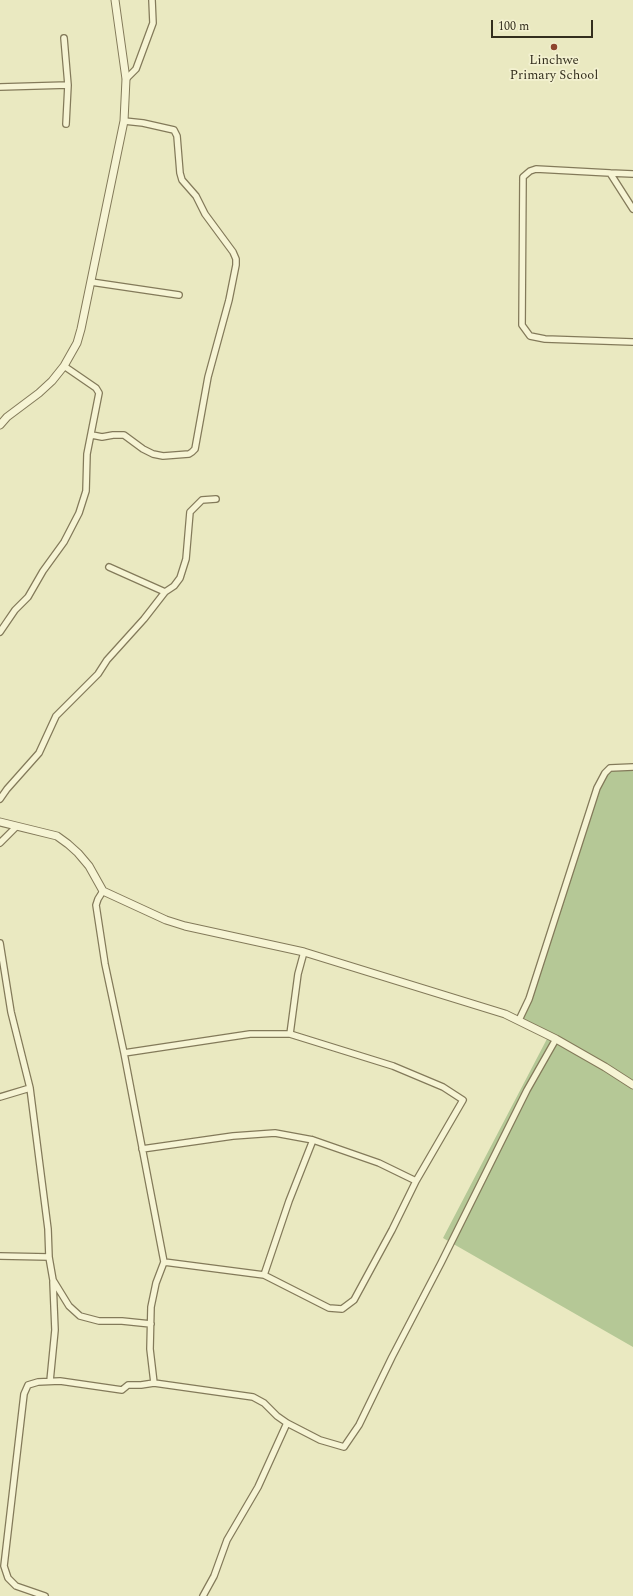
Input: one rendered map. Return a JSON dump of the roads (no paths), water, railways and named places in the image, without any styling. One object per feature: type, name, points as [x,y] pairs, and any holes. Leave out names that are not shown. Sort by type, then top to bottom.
[{"type":"street","points":[[0,425],[52,381],[64,366],[77,343],[124,121],[126,79],[115,0]]},
{"type":"street","points":[[126,79],[136,69],[153,23],[152,0]]},
{"type":"street","points":[[64,38],[68,85],[66,124]]},
{"type":"street","points":[[0,87],[68,85]]},
{"type":"street","points":[[92,435],[102,437],[124,435],[143,449],[153,454],[163,456],[189,454],[195,449],[208,377],[229,300],[236,265],[236,259],[233,252],[205,214],[196,196],[182,180],[180,174],[177,136],[174,130],[143,123],[124,121]]},
{"type":"street","points":[[633,174],[536,169],[530,171],[523,177],[522,325],[530,336],[545,339],[633,342]]},
{"type":"street","points":[[610,173],[633,209]]},
{"type":"street","points":[[91,282],[179,294]]},
{"type":"street","points":[[0,632],[15,610],[28,597],[43,571],[73,527],[86,491],[87,454],[92,435],[99,393],[96,388],[64,366]]},
{"type":"street","points":[[0,799],[39,753],[56,716],[98,674],[107,660],[180,578],[186,559],[190,512],[202,500],[216,498]]},
{"type":"street","points":[[109,566],[166,592]]},
{"type":"street","points":[[518,1020],[529,999],[597,788],[605,773],[610,768],[633,767]]},
{"type":"street","points":[[0,822],[57,836],[68,844],[89,866],[103,891],[166,920],[185,926],[304,952],[505,1014],[556,1039],[605,1066],[633,1085]]},
{"type":"street","points":[[0,843],[16,827]]},
{"type":"street","points":[[103,891],[96,905],[104,964],[124,1053],[164,1262],[151,1307],[150,1349],[154,1383]]},
{"type":"street","points":[[0,943],[11,1012],[30,1088],[48,1229],[49,1257],[53,1280],[55,1330],[50,1381]]},
{"type":"street","points":[[290,1034],[298,974],[304,952]]},
{"type":"street","points":[[124,1053],[250,1034],[290,1034],[394,1066],[443,1087],[463,1100],[416,1181],[392,1230],[354,1300],[342,1309],[329,1308],[264,1275],[164,1262]]},
{"type":"street","points":[[45,1596],[16,1586],[8,1578],[4,1566],[24,1394],[28,1385],[38,1382],[60,1381],[122,1390],[128,1385],[154,1383],[253,1397],[264,1403],[277,1416],[287,1423],[320,1440],[344,1448],[359,1425],[392,1356],[494,1159],[527,1090],[556,1039]]},
{"type":"street","points":[[0,1096],[30,1088]]},
{"type":"street","points":[[142,1149],[240,1135],[275,1134],[313,1140],[379,1163],[416,1181]]},
{"type":"street","points":[[264,1275],[289,1201],[313,1140]]},
{"type":"street","points":[[0,1256],[49,1257]]},
{"type":"street","points":[[53,1280],[69,1306],[80,1316],[99,1321],[122,1321],[151,1324]]},
{"type":"street","points":[[203,1596],[214,1576],[227,1540],[258,1487],[287,1423]]},
{"type":"place","name":"Linchwe Primary School","points":[[554,47]]}]
